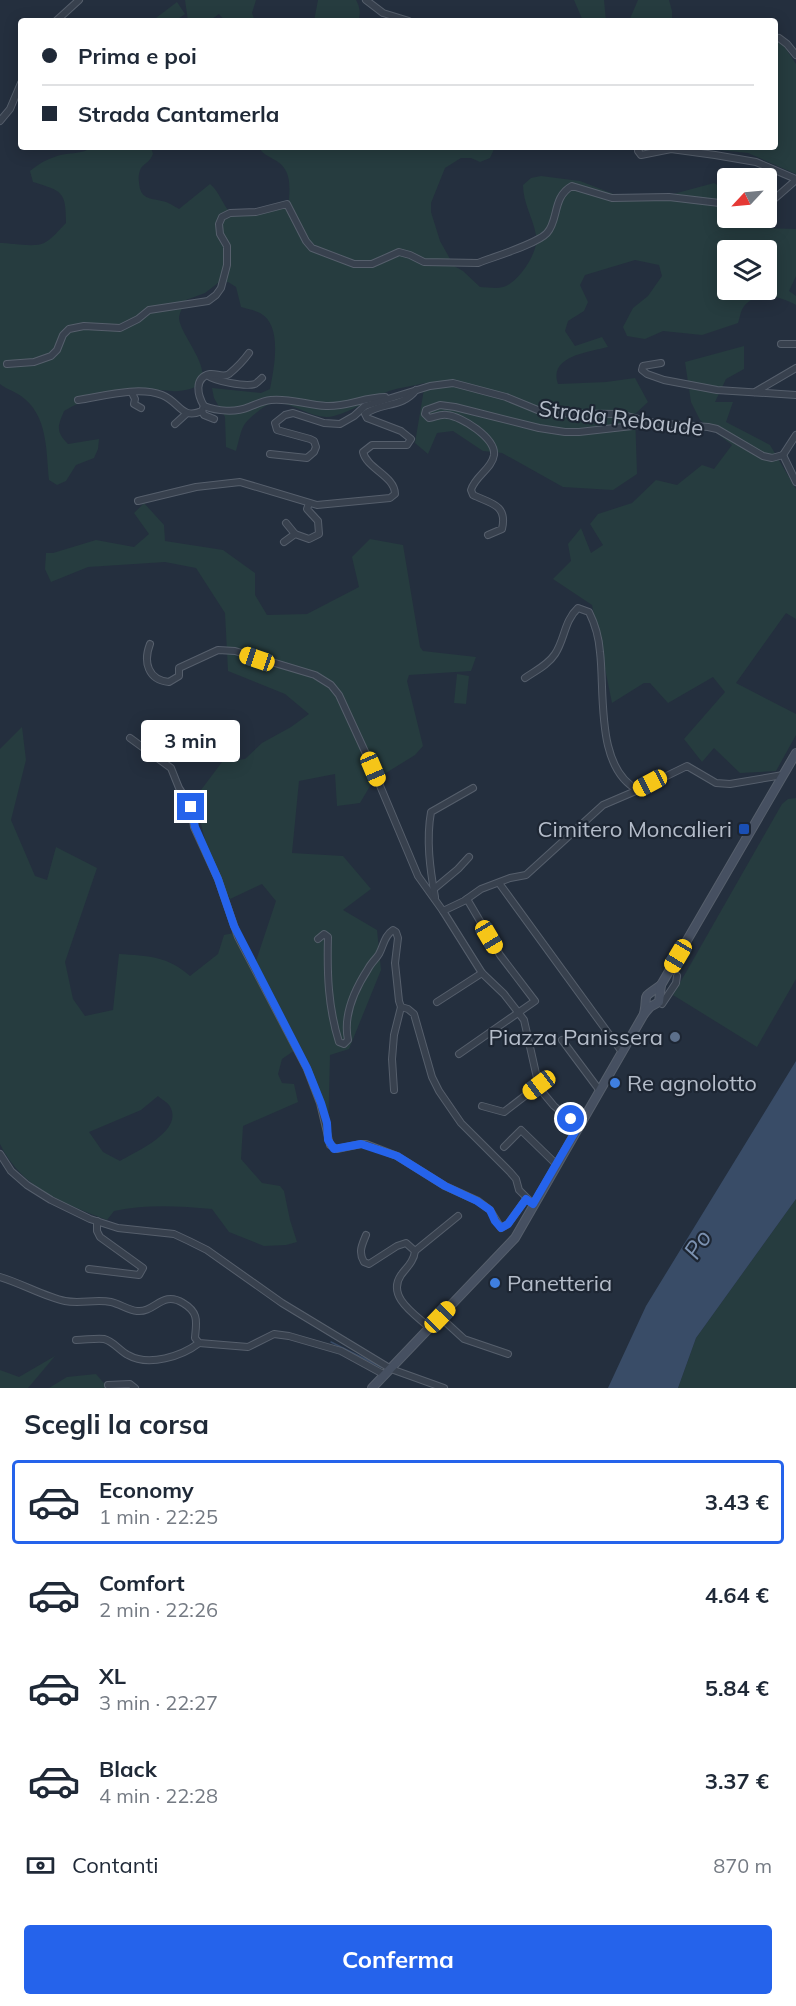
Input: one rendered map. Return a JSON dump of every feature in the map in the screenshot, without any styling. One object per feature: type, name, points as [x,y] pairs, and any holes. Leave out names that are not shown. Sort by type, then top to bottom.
[{"type":"main road","points":[[372,1388],[512,1243],[530,1202],[556,1164],[644,1014],[646,1005],[644,999],[647,993],[661,985],[796,753]]},
{"type":"street","points":[[59,18],[79,0]]},
{"type":"street","points":[[366,0],[383,13],[399,18]]},
{"type":"street","points":[[779,38],[796,55]]},
{"type":"street","points":[[0,121],[10,109],[18,90]]},
{"type":"street","points":[[638,150],[641,155],[666,150]]},
{"type":"street","points":[[678,150],[756,162],[796,179],[777,197]]},
{"type":"street","points":[[7,364],[34,362],[51,356],[69,329],[84,326],[120,328],[138,319],[149,310],[208,301],[221,288],[227,265],[227,246],[220,234],[219,224],[222,217],[230,213],[256,212],[287,204],[312,248],[354,264],[372,264],[399,252],[424,262],[470,264],[532,242],[547,233],[563,191],[572,186],[612,198],[669,197],[717,203]]},
{"type":"street","points":[[780,344],[796,344]]},
{"type":"street","points":[[214,419],[204,415],[198,396],[198,387],[202,379],[207,375],[225,376],[231,373],[249,353]]},
{"type":"street","points":[[661,363],[643,366],[642,370],[664,380],[717,390],[796,395]]},
{"type":"street","points":[[754,393],[796,368]]},
{"type":"street","points":[[207,375],[219,381],[248,384],[254,384],[262,378]]},
{"type":"street","name":"Strada Rebaude","points":[[392,397],[453,383],[506,397],[545,413],[618,414],[654,423],[708,427],[717,429],[763,456],[771,458],[783,455]]},
{"type":"street","points":[[138,501],[196,487],[240,482],[321,505],[387,498],[395,495],[396,491],[393,486],[367,460],[363,452],[372,445],[407,445],[411,439],[401,431],[367,418],[365,414],[374,409],[404,401],[416,390]]},
{"type":"street","points":[[78,400],[132,393],[162,395],[186,414],[193,415],[203,409],[235,411],[247,409],[262,401],[274,399],[327,406],[371,397],[392,397]]},
{"type":"street","points":[[132,393],[135,399],[134,404],[141,408]]},
{"type":"street","points":[[270,454],[307,458],[316,447],[314,441],[310,439],[277,430],[275,423],[285,415],[293,413],[324,423],[340,424],[365,406],[392,397]]},
{"type":"street","points":[[488,535],[504,526],[500,511],[495,503],[473,495],[471,490],[492,460],[494,455],[492,446],[478,431],[464,421],[445,414],[429,418],[425,414],[428,409],[440,405],[455,407],[539,428],[565,432],[654,423]]},
{"type":"street","points":[[175,424],[186,414]]},
{"type":"street","points":[[796,435],[783,455],[796,482]]},
{"type":"street","points":[[286,523],[295,534],[309,539],[319,534],[318,521],[307,509],[309,503]]},
{"type":"street","points":[[284,542],[295,534]]},
{"type":"street","points":[[525,678],[546,664],[555,654],[570,615],[578,608],[589,612],[594,623],[600,651],[608,751],[620,775],[629,786],[638,790]]},
{"type":"street","points":[[150,644],[146,654],[146,665],[153,676],[161,681],[170,682],[179,676],[179,668],[218,650],[235,651],[315,675],[331,685],[339,695],[373,769],[418,876],[482,973],[504,994],[524,1020],[539,1085],[544,1094],[554,1106],[579,1125]]},
{"type":"street","points":[[130,738],[171,768],[179,788],[191,807],[198,837],[218,879],[238,937],[307,1068],[321,1103],[330,1145],[337,1149],[361,1144],[397,1156],[445,1186],[477,1201],[490,1210],[501,1228],[530,1202],[519,1190],[516,1179],[469,1132],[439,1091],[432,1077],[414,1014],[401,1007]]},
{"type":"street","points":[[443,911],[481,889],[526,875],[603,805],[687,766],[716,783],[730,784],[783,775]]},
{"type":"street","points":[[436,902],[429,856],[431,812],[473,788]]},
{"type":"street","points":[[434,889],[469,857]]},
{"type":"street","points":[[499,883],[622,1052]]},
{"type":"street","points":[[459,1054],[535,1001],[500,955],[467,899]]},
{"type":"street","points":[[318,939],[324,934],[328,937],[328,993],[339,1042],[344,1044],[348,1040],[347,1019],[356,991],[379,954],[387,933],[393,930],[396,932],[398,938],[395,963],[401,1007],[394,1035],[392,1059],[394,1090]]},
{"type":"street","points":[[437,1002],[482,973]]},
{"type":"street","points":[[662,1004],[676,983],[677,975]]},
{"type":"street","points":[[562,1040],[600,1091]]},
{"type":"street","points":[[482,1106],[504,1112],[539,1085]]},
{"type":"street","points":[[504,1147],[521,1130],[556,1164]]},
{"type":"street","points":[[0,1154],[11,1171],[27,1185],[51,1200],[118,1228],[174,1234],[207,1250],[388,1372]]},
{"type":"street","points":[[430,1328],[405,1305],[397,1293],[398,1280],[410,1264],[415,1251],[458,1216]]},
{"type":"street","points":[[89,1269],[140,1275],[143,1268],[100,1237],[97,1231],[97,1221]]},
{"type":"street","points":[[366,1235],[360,1249],[360,1256],[363,1262],[369,1264],[397,1246],[406,1243],[415,1251]]},
{"type":"street","points":[[0,1277],[66,1301],[112,1302],[134,1311],[144,1312],[163,1300],[171,1298],[191,1308],[196,1316],[195,1338],[200,1342],[248,1347],[274,1334],[289,1336],[341,1351],[388,1372],[444,1388]]},
{"type":"street","points":[[440,1317],[464,1339],[508,1354]]},
{"type":"street","points":[[76,1340],[106,1339],[129,1356],[156,1360],[191,1349],[200,1342]]},
{"type":"street","points":[[108,1385],[130,1384],[135,1388]]},
{"type":"green space","points":[[185,0],[256,0],[252,13],[254,18],[222,18],[219,14],[213,18],[188,18]]},
{"type":"green space","points":[[318,0],[356,0],[360,10],[359,18],[315,18]]},
{"type":"green space","points":[[574,0],[604,0],[606,18],[582,18]]},
{"type":"green space","points":[[638,0],[669,0],[672,18],[630,18]]},
{"type":"green space","points":[[177,2],[185,14],[179,18],[156,18]]},
{"type":"green space","points":[[778,41],[782,43],[796,64],[796,174],[748,153],[720,150],[778,150]]},
{"type":"green space","points":[[88,150],[152,150],[153,154],[141,168],[139,175],[143,195],[166,202],[179,209],[210,184],[233,215],[271,208],[289,200],[289,182],[286,171],[261,150],[494,150],[490,158],[480,162],[471,158],[461,158],[445,168],[431,203],[431,212],[440,241],[454,266],[480,287],[492,288],[509,284],[522,273],[535,249],[536,235],[523,185],[531,178],[541,176],[580,181],[616,195],[666,196],[714,183],[717,185],[717,228],[796,229],[796,276],[789,291],[796,296],[796,305],[777,298],[777,240],[717,240],[717,300],[751,300],[744,307],[738,323],[702,335],[663,331],[645,339],[627,336],[623,327],[633,308],[648,296],[662,276],[659,265],[635,260],[585,275],[580,285],[588,302],[584,311],[568,321],[565,331],[575,346],[602,337],[608,347],[564,361],[556,375],[558,384],[635,378],[648,402],[635,414],[637,474],[613,490],[563,487],[502,453],[483,451],[453,431],[437,433],[428,454],[415,443],[425,383],[389,391],[334,416],[324,417],[288,405],[270,404],[246,423],[241,431],[236,451],[226,447],[225,417],[214,398],[212,388],[261,393],[270,389],[275,348],[272,327],[267,319],[260,313],[241,307],[236,287],[228,282],[218,283],[205,293],[186,300],[179,317],[201,367],[202,376],[199,384],[179,391],[116,392],[89,399],[64,411],[59,432],[68,444],[99,439],[94,458],[76,465],[66,481],[57,485],[49,480],[44,434],[36,413],[21,396],[0,384],[0,243],[29,245],[44,243],[66,223],[63,198],[56,190],[33,182],[30,171],[53,157]]},
{"type":"green space","points":[[744,346],[744,369],[726,379],[715,402],[733,402],[726,422],[770,445],[796,489],[796,619],[786,613],[736,683],[796,714],[796,735],[776,771],[740,773],[714,748],[702,762],[684,739],[725,692],[713,677],[668,703],[650,683],[644,683],[612,703],[592,605],[553,579],[571,561],[568,544],[581,528],[591,553],[603,545],[590,524],[598,514],[632,503],[656,480],[677,485],[702,465],[714,469],[732,445],[700,420],[691,402],[685,362]]},
{"type":"green space","points":[[144,503],[164,525],[165,541],[223,550],[255,573],[255,595],[267,615],[307,614],[359,587],[352,557],[370,539],[403,545],[420,647],[423,651],[476,657],[471,671],[409,675],[407,681],[423,746],[415,755],[373,781],[360,803],[337,806],[335,774],[299,781],[292,853],[343,856],[371,889],[343,910],[377,930],[381,970],[349,1049],[330,1055],[328,1137],[314,1091],[295,1050],[282,1059],[278,1074],[282,1083],[294,1084],[298,1102],[243,1126],[241,1159],[262,1183],[280,1186],[284,1191],[297,1242],[286,1245],[264,1246],[229,1232],[212,1209],[175,1206],[138,1207],[114,1211],[107,1220],[46,1193],[20,1172],[0,1144],[0,749],[22,727],[26,760],[11,820],[35,876],[47,880],[56,847],[97,868],[65,962],[73,999],[85,1016],[113,1010],[119,954],[166,961],[190,976],[218,954],[224,935],[234,933],[254,967],[276,901],[262,884],[230,899],[208,853],[195,798],[222,762],[245,759],[262,743],[309,714],[285,694],[228,671],[225,613],[196,568],[165,562],[88,567],[51,582],[45,569],[46,553],[96,540],[134,547],[149,534],[134,513]],"holes":[[[158,1096],[169,1105],[172,1114],[171,1123],[165,1131],[157,1139],[120,1161],[103,1152],[89,1132],[141,1110]]]},
{"type":"green space","points":[[457,674],[469,676],[466,704],[454,703]]},
{"type":"green space","points":[[796,798],[796,979],[757,1047],[673,995],[782,804],[788,799]]},
{"type":"green space","points":[[796,1199],[796,1388],[678,1388],[696,1338]]},
{"type":"green space","points":[[55,1356],[28,1388],[0,1388],[0,1370],[19,1377]]},
{"type":"green space","points":[[96,1374],[108,1388],[49,1388],[67,1377]]},
{"type":"water","name":"Po","points":[[796,1061],[796,1199],[696,1338],[678,1388],[608,1388],[646,1306]]},
{"type":"waterway","points":[[331,1342],[381,1367]]},
{"type":"place","name":"Cimitero Moncalieri","points":[[744,829]]},
{"type":"place","name":"Piazza Panissera","points":[[675,1037]]},
{"type":"place","name":"Re agnolotto","points":[[615,1083]]},
{"type":"place","name":"Panetteria","points":[[495,1283]]},
{"type":"route","points":[[191,807],[202,847],[218,879],[238,937],[307,1068],[327,1123],[328,1140],[334,1149],[366,1144],[397,1156],[410,1166],[490,1210],[501,1228],[508,1224],[526,1199],[533,1204],[579,1125],[571,1119]]}]
